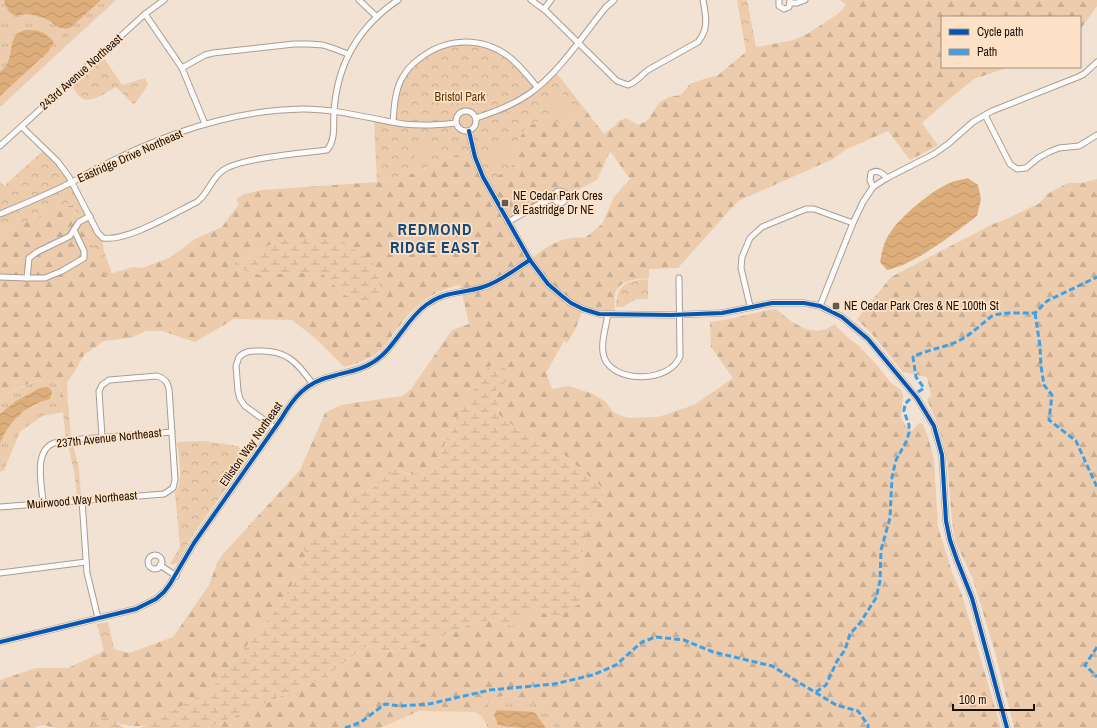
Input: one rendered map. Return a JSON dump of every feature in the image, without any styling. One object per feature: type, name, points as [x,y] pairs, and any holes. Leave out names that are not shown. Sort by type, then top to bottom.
[{"type":"street","name":"243rd Avenue Northeast","points":[[0,146],[145,14],[164,0]]},
{"type":"street","points":[[359,0],[376,16]]},
{"type":"street","points":[[22,127],[58,162],[72,182],[103,238],[109,239],[142,229],[197,202],[202,198],[218,174],[226,168],[250,161],[327,150],[333,138],[334,112],[339,78],[348,54],[358,37],[376,16],[398,0]]},
{"type":"street","points":[[531,0],[544,9],[617,81],[625,85],[635,82],[648,70],[692,45],[702,36],[706,26],[703,0]]},
{"type":"street","points":[[544,9],[551,0]]},
{"type":"street","points":[[476,118],[512,104],[530,93],[547,79],[606,7],[614,0]]},
{"type":"street","points":[[779,0],[779,4],[782,9],[788,8],[790,2],[797,3],[806,0]]},
{"type":"street","points":[[145,14],[182,68],[205,124]]},
{"type":"street","points":[[393,122],[397,93],[402,79],[409,68],[428,52],[447,43],[459,41],[471,42],[485,44],[496,49],[508,56],[518,65],[537,87]]},
{"type":"street","points":[[182,68],[204,55],[213,53],[294,44],[323,45],[335,48],[348,54]]},
{"type":"street","points":[[820,306],[852,223],[863,202],[874,187],[887,178],[934,154],[953,140],[973,122],[984,115],[1001,106],[1078,77],[1097,62]]},
{"type":"street","name":"Eastridge Drive Northeast","points":[[0,214],[72,182],[99,167],[154,142],[205,124],[245,115],[277,110],[304,109],[334,112],[406,124],[434,125],[456,123]]},
{"type":"street","points":[[462,111],[469,111],[475,115],[476,118],[476,125],[474,128],[465,132],[459,129],[456,123],[457,116],[462,111]]},
{"type":"street","points":[[984,115],[1010,164],[1017,169],[1026,168],[1041,156],[1059,148],[1079,146],[1097,135]]},
{"type":"street","points":[[469,131],[475,157],[483,177],[530,260],[548,284],[562,296],[583,309],[599,314],[722,314],[750,306],[791,302],[820,306],[847,320],[868,339],[917,398],[934,426],[942,455],[946,521],[950,540],[973,602],[1007,728]]},
{"type":"street","points":[[874,187],[870,180],[871,173],[880,171],[887,178]]},
{"type":"street","points":[[508,222],[545,201],[554,199]]},
{"type":"street","points":[[750,306],[741,268],[742,257],[750,238],[762,227],[806,209],[814,209],[852,223]]},
{"type":"street","points":[[27,278],[29,258],[37,252],[70,236],[79,222],[90,216]]},
{"type":"street","points":[[0,277],[45,278],[62,271],[84,258],[84,251],[74,230]]},
{"type":"street","name":"Elliston Way Northeast","points":[[0,642],[136,609],[147,604],[164,592],[176,576],[194,543],[292,402],[312,383],[361,368],[379,358],[390,347],[417,313],[434,300],[450,293],[485,287],[530,260]]},
{"type":"street","points":[[608,314],[603,347],[606,360],[611,367],[617,371],[638,376],[650,376],[663,373],[672,368],[680,356],[679,278]]},
{"type":"street","points":[[275,428],[245,406],[240,399],[236,366],[236,361],[239,357],[247,352],[270,351],[281,354],[296,363],[312,383]]},
{"type":"street","points":[[102,437],[99,391],[102,385],[109,380],[157,376],[164,378],[169,386],[172,432]]},
{"type":"street","name":"237th Avenue Northeast","points":[[43,503],[40,463],[43,454],[50,445],[54,443],[102,437],[172,432]]},
{"type":"street","name":"Muirwood Way Northeast","points":[[0,507],[164,494],[171,490],[175,482],[172,432]]},
{"type":"street","points":[[82,500],[86,562],[98,618]]},
{"type":"street","points":[[0,573],[86,562]]},
{"type":"street","points":[[160,565],[176,576]]},
{"type":"shaded area","points":[[419,711],[475,712],[482,716],[488,728],[380,728]]},
{"type":"green space","points":[[0,0],[116,0],[0,107]]},
{"type":"green space","points":[[737,0],[747,0],[756,47],[746,52]]},
{"type":"green space","points":[[840,0],[1097,0],[1097,6],[1081,29],[1081,16],[941,16],[941,68],[1006,68],[974,79],[922,123],[938,145],[910,160],[888,131],[845,150],[833,159],[738,201],[678,268],[649,269],[649,278],[628,281],[619,286],[615,295],[615,315],[583,309],[575,330],[567,343],[564,341],[546,373],[552,389],[569,386],[593,394],[606,402],[613,412],[629,418],[658,417],[694,405],[733,378],[711,347],[710,322],[727,320],[776,309],[796,324],[811,330],[819,331],[827,329],[834,324],[859,346],[891,383],[901,390],[903,395],[901,417],[906,427],[912,431],[919,423],[923,424],[934,459],[938,527],[953,575],[962,595],[1001,728],[561,728],[558,722],[536,704],[505,696],[497,697],[475,712],[419,711],[380,728],[208,728],[323,678],[365,647],[389,652],[409,649],[475,623],[494,620],[512,626],[537,609],[579,604],[579,570],[589,522],[605,490],[562,453],[532,440],[499,415],[496,390],[456,418],[433,472],[414,474],[395,469],[373,488],[352,496],[344,503],[355,508],[347,525],[323,538],[303,545],[306,557],[282,603],[210,690],[158,719],[140,726],[118,723],[110,719],[95,722],[91,728],[58,728],[42,725],[34,728],[0,728],[0,680],[36,668],[68,668],[104,651],[114,649],[129,653],[173,637],[209,585],[217,563],[223,554],[300,470],[325,413],[341,405],[402,396],[411,389],[452,330],[469,324],[460,285],[440,291],[424,300],[411,312],[379,352],[365,360],[344,367],[315,338],[292,320],[234,319],[195,342],[162,331],[146,331],[131,338],[104,341],[84,355],[67,382],[68,403],[59,400],[61,388],[59,385],[54,381],[47,380],[21,386],[0,396],[0,233],[54,210],[73,205],[106,275],[133,267],[142,268],[171,257],[195,239],[222,227],[239,204],[236,199],[244,194],[262,190],[377,182],[418,172],[447,158],[474,151],[510,155],[526,127],[551,115],[562,129],[584,108],[604,134],[616,125],[617,122],[626,118],[638,125],[647,121],[660,102],[669,97],[681,95],[690,84],[717,76],[746,52],[756,47],[794,40],[807,34],[838,14],[846,5]],"holes":[[[610,151],[630,179],[614,197],[602,224],[585,238],[570,238],[556,242],[531,259],[509,222],[554,197],[558,192],[562,191],[566,196],[597,180]],[[269,245],[376,301],[343,294],[323,274],[290,272],[264,276],[234,268],[235,262],[250,257]]]},
{"type":"green space","name":"Bristol Park","points":[[471,42],[507,56],[537,87],[554,70],[584,108],[562,129],[551,115],[526,127],[510,155],[515,164],[487,184],[474,151],[447,158],[418,172],[377,182],[374,119],[393,122],[397,93],[409,68],[437,47]]},
{"type":"green space","points":[[104,58],[122,85],[145,78],[148,85],[134,105],[116,87],[105,94],[87,100],[80,97],[72,87]]},
{"type":"green space","points":[[558,89],[578,111],[566,121],[547,98]]},
{"type":"green space","points":[[501,138],[513,144],[503,165],[490,158]]},
{"type":"green space","points":[[434,143],[438,155],[416,161],[413,149]]},
{"type":"green space","points":[[45,149],[58,162],[102,237],[104,251],[112,274],[106,276],[73,205],[54,210],[0,233],[0,181],[4,186]]},
{"type":"green space","points":[[1097,179],[1097,728],[1014,728],[996,656],[973,579],[955,541],[947,461],[938,425],[927,399],[931,395],[927,377],[903,372],[872,334],[857,319],[891,277],[993,224],[1040,203],[1047,194],[1068,183],[1082,183]]},
{"type":"green space","points":[[291,238],[341,240],[373,263],[381,287],[376,301],[360,304],[343,294],[323,274],[290,272],[264,276],[234,268],[235,262],[250,257],[269,245]]},
{"type":"green space","points":[[648,279],[648,299],[636,299],[623,307],[616,307],[618,293],[624,285],[629,282]]},
{"type":"green space","points":[[496,362],[504,367],[510,378],[496,390],[499,415],[532,440],[562,453],[605,490],[589,522],[579,570],[579,604],[554,619],[537,609],[512,627],[493,620],[475,623],[409,649],[389,652],[365,647],[323,678],[208,728],[140,728],[146,725],[149,717],[158,719],[210,690],[282,603],[306,557],[303,545],[311,535],[323,538],[347,525],[355,509],[344,503],[352,496],[373,488],[395,469],[405,473],[414,474],[423,474],[433,471],[456,418],[490,366]]},
{"type":"green space","points":[[48,379],[52,380],[59,386],[61,392],[60,400],[68,403],[69,411],[42,416],[20,432],[4,470],[0,472],[0,396],[34,382]]},
{"type":"green space","points":[[69,411],[71,440],[79,469],[81,495],[77,495],[74,471],[66,441],[63,412]]},
{"type":"green space","points":[[204,441],[237,446],[250,455],[193,535],[178,562],[170,564],[180,547],[175,493],[178,488],[180,476],[180,462],[177,442]]},
{"type":"green space","points":[[108,622],[114,649],[104,651],[97,624]]},
{"type":"green space","points":[[505,696],[536,704],[558,722],[561,728],[488,728],[482,716],[475,712],[497,697]]},
{"type":"green space","points":[[102,718],[110,718],[124,728],[91,728],[95,722]]},
{"type":"water","points":[[4,0],[101,0],[71,27],[61,28],[39,16],[27,14],[14,15],[8,10]]},
{"type":"water","points":[[25,30],[41,32],[47,35],[54,42],[48,52],[0,96],[0,72],[5,67],[10,57],[14,39]]},
{"type":"water","points":[[968,178],[978,185],[981,199],[977,216],[922,255],[910,262],[887,270],[880,262],[884,247],[888,236],[901,219],[934,192],[952,182]]},
{"type":"water","points":[[49,387],[52,392],[50,399],[31,406],[20,414],[10,425],[0,443],[0,414],[16,401],[40,388]]},
{"type":"water","points":[[497,710],[533,712],[546,728],[523,728],[498,725],[494,714]]},
{"type":"marked path","points":[[918,392],[924,388],[916,377],[913,357],[964,338],[992,316],[1007,313],[1035,313],[1047,301],[1097,277]]},
{"type":"marked path","points":[[1035,313],[1044,385],[1052,395],[1049,420],[1076,441],[1097,487]]},
{"type":"marked path","points":[[816,692],[826,685],[837,661],[845,650],[850,634],[860,623],[876,598],[880,581],[881,550],[890,518],[892,477],[896,460],[906,442],[909,433],[909,425],[904,411],[905,404],[910,399]]},
{"type":"marked path","points":[[345,728],[361,722],[385,704],[399,706],[429,704],[490,690],[554,684],[593,675],[616,665],[642,642],[656,637],[684,640],[713,652],[772,666],[836,705],[858,711],[868,725],[868,728]]},
{"type":"marked path","points":[[1097,647],[1085,665],[1097,677]]},
{"type":"cycle path","points":[[469,131],[475,157],[483,177],[530,260],[548,284],[571,303],[599,314],[671,315],[722,313],[772,303],[804,303],[820,306],[842,317],[868,339],[917,398],[934,426],[942,455],[946,521],[950,540],[972,598],[1007,728]]},
{"type":"cycle path","points":[[0,642],[136,609],[156,599],[170,584],[194,543],[291,404],[308,386],[315,382],[361,368],[379,358],[393,343],[411,319],[426,305],[434,300],[489,285],[530,260]]},
{"type":"place","name":"NE Cedar Park Cres & Eastridge Dr NE","points":[[505,203]]},
{"type":"place","name":"NE Cedar Park Cres & NE 100th St","points":[[836,306]]},
{"type":"district","name":"REDMOND RIDGE EAST","points":[[435,238]]}]
